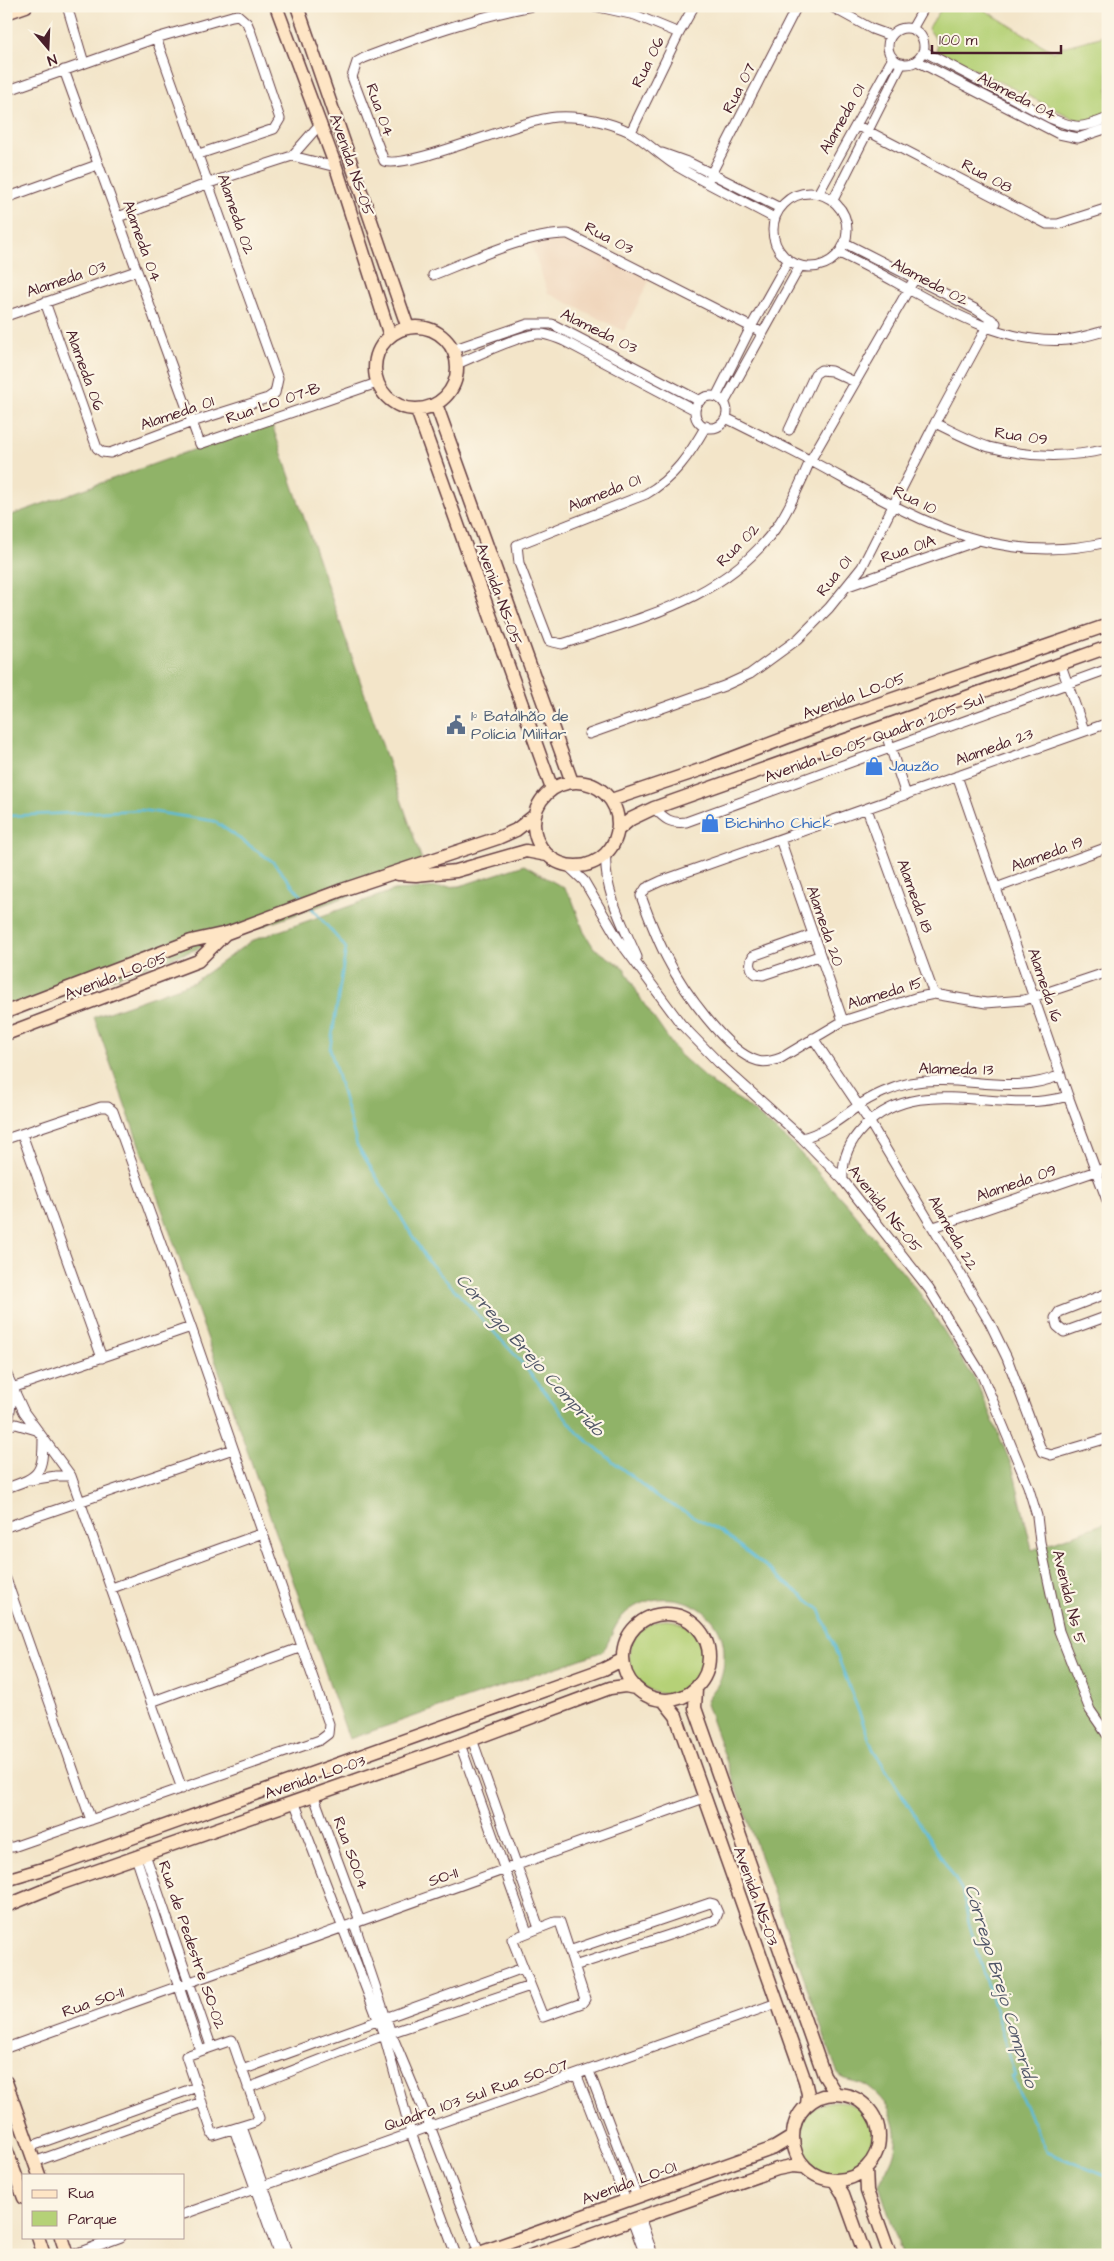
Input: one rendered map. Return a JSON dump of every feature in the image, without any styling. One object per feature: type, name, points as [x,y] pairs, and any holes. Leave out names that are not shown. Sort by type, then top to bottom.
[{"type":"street","points":[[6,13],[26,6]]},
{"type":"street","points":[[67,6],[84,63]]},
{"type":"street","name":"Avenida NS-05","points":[[276,6],[321,123],[390,336]]},
{"type":"street","name":"Avenida NS-05","points":[[297,6],[408,328]]},
{"type":"street","name":"Rua 04","points":[[532,6],[494,14],[447,28],[357,62],[352,77],[384,161],[396,163],[514,126],[557,117],[595,120],[631,132]]},
{"type":"street","points":[[594,6],[635,15],[679,33]]},
{"type":"street","name":"Rua 06","points":[[631,132],[694,6]]},
{"type":"street","name":"Rua 07","points":[[707,182],[798,6]]},
{"type":"street","points":[[830,6],[872,29],[892,36]]},
{"type":"street","points":[[912,29],[926,6]]},
{"type":"street","points":[[6,91],[156,38],[232,16],[238,16],[244,19],[250,30],[280,119],[274,129],[199,154]]},
{"type":"street","points":[[900,29],[912,29],[921,36],[923,52],[917,61],[902,63],[893,58],[888,47],[892,36],[900,29]]},
{"type":"street","name":"Alameda 02","points":[[156,38],[278,379],[275,393],[268,398]]},
{"type":"street","name":"Alameda 04","points":[[923,52],[1050,118],[1070,126],[1078,128],[1108,118]]},
{"type":"street","name":"Alameda 01","points":[[818,194],[893,58]]},
{"type":"street","name":"Alameda 04","points":[[917,61],[1069,138],[1078,138],[1108,128]]},
{"type":"street","name":"Alameda 01","points":[[833,200],[870,130],[902,63]]},
{"type":"street","name":"Alameda 04","points":[[64,70],[192,422]]},
{"type":"street","points":[[965,86],[971,76]]},
{"type":"street","points":[[978,93],[983,82]]},
{"type":"street","points":[[118,217],[209,183],[292,156],[321,123]]},
{"type":"street","name":"Rua 08","points":[[856,125],[870,130],[1047,224],[1058,224],[1108,208]]},
{"type":"street","points":[[631,132],[679,168],[774,218]]},
{"type":"street","points":[[657,152],[670,155],[712,174],[780,208]]},
{"type":"street","points":[[292,156],[336,167]]},
{"type":"street","points":[[6,198],[97,165]]},
{"type":"street","points":[[818,194],[833,200],[844,216],[847,227],[845,243],[839,253],[823,265],[812,268],[788,261],[779,252],[774,242],[772,230],[774,218],[780,208],[797,195],[818,194]]},
{"type":"street","name":"Rua 03","points":[[433,274],[536,238],[556,233],[568,234],[762,334]]},
{"type":"street","name":"Alameda 02","points":[[845,243],[991,319],[1008,333]]},
{"type":"street","name":"Alameda 02","points":[[839,253],[987,328],[1040,339],[1066,340],[1108,330]]},
{"type":"street","points":[[716,397],[751,327],[788,261]]},
{"type":"street","points":[[724,403],[800,266]]},
{"type":"street","name":"Alameda 03","points":[[6,316],[136,271]]},
{"type":"street","name":"Rua 02","points":[[517,544],[519,563],[548,640],[551,642],[562,644],[676,605],[709,590],[728,577],[760,547],[778,525],[810,461],[914,278]]},
{"type":"street","name":"Alameda 06","points":[[46,302],[97,448]]},
{"type":"street","name":"Rua 01","points":[[588,734],[724,686],[750,674],[798,639],[848,586],[862,567],[935,423],[991,319]]},
{"type":"street","name":"Alameda 03","points":[[452,350],[528,324],[540,322],[552,324],[700,401]]},
{"type":"street","points":[[408,328],[422,328],[435,332],[446,340],[457,364],[456,377],[451,390],[436,404],[417,410],[404,408],[392,402],[382,392],[377,384],[374,366],[377,353],[384,341],[390,336],[408,328]]},
{"type":"street","name":"Alameda 03","points":[[457,364],[525,337],[537,334],[548,335],[564,341],[695,410]]},
{"type":"street","points":[[790,430],[816,374],[821,370],[831,370],[855,382]]},
{"type":"street","name":"Rua LO 07-B","points":[[192,422],[200,444],[377,384]]},
{"type":"street","points":[[706,397],[716,397],[724,403],[727,413],[726,418],[715,427],[706,426],[698,420],[695,410],[700,401],[706,397]]},
{"type":"street","name":"Alameda 01","points":[[97,448],[102,452],[110,452],[192,422],[268,398]]},
{"type":"street","name":"Avenida NS-05","points":[[436,404],[572,782]]},
{"type":"street","name":"Avenida NS-05","points":[[417,410],[552,790]]},
{"type":"street","name":"Rua 10","points":[[726,418],[810,461],[892,507],[933,526],[977,541],[1013,547],[1058,549],[1108,542]]},
{"type":"street","name":"Rua 09","points":[[935,423],[988,446],[1018,452],[1050,456],[1108,449]]},
{"type":"street","name":"Alameda 01","points":[[517,544],[646,494],[661,486],[684,461],[706,426]]},
{"type":"street","name":"Rua 01A","points":[[848,586],[977,541]]},
{"type":"street","name":"Avenida LO-05","points":[[612,800],[709,767],[841,717],[1108,625]]},
{"type":"street","points":[[619,829],[631,819],[654,808],[1108,647]]},
{"type":"street","points":[[1061,664],[1084,730]]},
{"type":"street","name":"Avenida LO-05 Quadra 205 Sul","points":[[654,808],[667,821],[676,823],[686,822],[1108,669]]},
{"type":"street","name":"Alameda 23","points":[[766,1062],[753,1060],[736,1049],[698,1007],[668,960],[642,896],[644,890],[651,885],[1108,723]]},
{"type":"street","points":[[884,728],[906,795]]},
{"type":"street","name":"Alameda 16","points":[[956,776],[1068,1096],[1108,1203]]},
{"type":"street","points":[[572,782],[588,783],[596,786],[612,800],[618,815],[619,829],[614,843],[606,854],[594,863],[581,866],[568,866],[547,856],[538,844],[536,837],[534,816],[540,801],[552,790],[572,782]]},
{"type":"street","name":"Alameda 18","points":[[868,809],[934,994]]},
{"type":"street","name":"Avenida LO-05","points":[[6,1012],[192,941],[227,933],[342,890],[395,874],[504,836],[534,816]]},
{"type":"street","name":"Alameda 20","points":[[780,840],[843,1021]]},
{"type":"street","name":"Alameda 19","points":[[996,888],[1108,848]]},
{"type":"street","name":"Avenida LO-05","points":[[395,874],[416,875],[456,871],[526,851],[547,856]]},
{"type":"street","name":"Avenida NS-05","points":[[606,854],[605,868],[609,885],[642,968]]},
{"type":"street","name":"Avenida NS-05","points":[[568,866],[584,881],[618,939],[642,968],[681,1024],[720,1063],[802,1138],[843,1180],[928,1289],[982,1375],[1016,1454],[1037,1516]]},
{"type":"street","name":"Avenida LO-05","points":[[6,1034],[198,961],[227,933]]},
{"type":"street","points":[[812,935],[753,956],[750,961],[752,970],[756,974],[763,975],[819,956]]},
{"type":"street","name":"Alameda 15","points":[[766,1062],[780,1058],[843,1021],[869,1011],[934,994],[986,1003],[1034,998],[1108,972]]},
{"type":"street","name":"Alameda 22","points":[[813,1038],[869,1121],[934,1227],[1002,1345],[1044,1454],[1051,1455],[1108,1438]]},
{"type":"street","name":"Alameda 13","points":[[802,1138],[830,1126],[859,1105],[909,1084],[957,1082],[1020,1086],[1039,1084],[1061,1075]]},
{"type":"street","name":"Alameda 13","points":[[843,1180],[844,1158],[858,1133],[869,1121],[895,1105],[934,1097],[1014,1103],[1036,1102],[1068,1096]]},
{"type":"street","points":[[6,1139],[101,1106],[108,1107],[113,1111],[191,1327],[328,1719],[328,1734],[320,1740],[13,1847],[6,1847]]},
{"type":"street","points":[[22,1134],[102,1358]]},
{"type":"street","name":"Alameda 09","points":[[934,1227],[1108,1167]]},
{"type":"street","points":[[1108,1293],[1059,1312],[1054,1318],[1057,1326],[1064,1332],[1108,1316]]},
{"type":"street","points":[[13,1389],[191,1327]]},
{"type":"street","points":[[6,1373],[36,1430],[71,1476],[182,1789]]},
{"type":"street","points":[[13,1389],[7,1425],[16,1424],[36,1430]]},
{"type":"street","points":[[29,1480],[40,1469],[42,1438]]},
{"type":"street","points":[[6,1527],[79,1500],[233,1448]]},
{"type":"street","points":[[6,1488],[29,1480],[71,1476]]},
{"type":"street","name":"Avenida Ns 5","points":[[1037,1516],[1040,1542],[1059,1631],[1090,1710],[1108,1736]]},
{"type":"street","points":[[112,1588],[263,1533]]},
{"type":"street","points":[[6,1580],[90,1820]]},
{"type":"street","points":[[666,1614],[683,1617],[701,1631],[709,1652],[708,1669],[696,1689],[681,1698],[664,1701],[647,1696],[635,1688],[627,1676],[622,1660],[628,1637],[644,1620],[666,1614]]},
{"type":"street","points":[[151,1702],[302,1647]]},
{"type":"street","name":"Avenida LO-03","points":[[6,1880],[53,1866],[558,1686],[604,1669],[622,1660]]},
{"type":"street","name":"Avenida LO-03","points":[[6,1906],[62,1883],[466,1742],[610,1688],[621,1686],[635,1688]]},
{"type":"street","name":"Avenida NS-03","points":[[696,1689],[694,1703],[698,1718],[824,2075],[836,2094]]},
{"type":"street","name":"Avenida NS-03","points":[[664,1701],[673,1709],[676,1716],[805,2081],[808,2094],[807,2105]]},
{"type":"street","points":[[466,1742],[518,1866],[539,1928]]},
{"type":"street","points":[[466,1742],[505,1871],[527,1932]]},
{"type":"street","name":"Rua SO04","points":[[313,1794],[357,1922],[382,2020]]},
{"type":"street","name":"SO-11","points":[[191,1983],[704,1798]]},
{"type":"street","points":[[294,1801],[382,2020],[430,2126],[476,2254]]},
{"type":"street","name":"Rua de Pedestre SO-02","points":[[140,1855],[191,1983],[211,2046]]},
{"type":"street","name":"Rua de Pedestre SO-02","points":[[140,1855],[200,2050]]},
{"type":"street","points":[[569,1951],[710,1903],[714,1904],[718,1913],[718,1918],[714,1921],[574,1966]]},
{"type":"street","points":[[560,1922],[585,1998],[582,2003],[542,2017],[512,1940],[514,1937],[539,1928],[560,1922]]},
{"type":"street","points":[[242,2070],[524,1968]]},
{"type":"street","name":"Rua SO-11","points":[[6,2048],[191,1983]]},
{"type":"street","points":[[248,2088],[388,2034],[530,1986]]},
{"type":"street","name":"Quadra 103 Sul Rua SO-07","points":[[185,2214],[430,2126],[577,2076],[777,2003]]},
{"type":"street","points":[[388,2034],[412,2133],[456,2255]]},
{"type":"street","points":[[232,2040],[259,2116],[256,2122],[213,2135],[186,2056],[211,2046],[232,2040]]},
{"type":"street","points":[[590,2071],[631,2199]]},
{"type":"street","points":[[577,2076],[631,2199]]},
{"type":"street","points":[[6,2082],[39,2174]]},
{"type":"street","points":[[29,2147],[196,2087]]},
{"type":"street","points":[[836,2094],[853,2098],[864,2104],[872,2113],[879,2135],[878,2147],[874,2158],[866,2168],[851,2178],[834,2180],[816,2176],[804,2167],[796,2154],[792,2137],[796,2120],[807,2105],[818,2098],[836,2094]]},
{"type":"street","points":[[34,2162],[202,2102]]},
{"type":"street","points":[[238,2128],[280,2255]]},
{"type":"street","name":"Avenida LO-01","points":[[476,2254],[774,2148],[792,2137]]},
{"type":"street","points":[[6,2149],[22,2193]]},
{"type":"street","points":[[533,2255],[777,2169],[792,2166],[804,2167]]},
{"type":"street","points":[[866,2168],[867,2191],[890,2255]]},
{"type":"street","points":[[834,2180],[843,2194],[865,2255]]},
{"type":"street","points":[[258,2187],[288,2255]]},
{"type":"street","points":[[636,2219],[645,2255]]},
{"type":"street","points":[[636,2219],[653,2255]]},
{"type":"street","points":[[38,2238],[44,2255]]},
{"type":"street","points":[[61,2238],[67,2255]]},
{"type":"street","points":[[72,2255],[117,2238]]},
{"type":"shaded area","points":[[571,240],[650,279],[624,331],[548,293],[531,244]]},
{"type":"green space","points":[[943,6],[978,6],[1054,52],[1062,47],[1108,35],[1108,116],[1093,123],[1077,120],[937,51],[935,39],[928,29]]},
{"type":"green space","points":[[271,422],[425,869],[6,1016],[6,517]]},
{"type":"green space","points":[[524,865],[564,888],[572,899],[584,932],[594,948],[624,968],[642,1001],[678,1053],[714,1085],[741,1101],[792,1144],[850,1208],[921,1295],[977,1383],[1013,1469],[1032,1550],[1105,1523],[1108,1528],[1108,2255],[902,2255],[879,2185],[894,2153],[896,2134],[894,2124],[887,2106],[874,2092],[862,2084],[841,2077],[838,2074],[706,1704],[721,1678],[724,1655],[722,1638],[715,1624],[705,1612],[692,1604],[677,1600],[661,1599],[646,1602],[625,1614],[601,1652],[349,1739],[94,1017],[194,982],[251,941],[395,890],[460,886]]},
{"type":"green space","points":[[673,1620],[693,1630],[701,1643],[703,1657],[701,1671],[693,1684],[680,1692],[659,1694],[639,1684],[631,1671],[629,1650],[639,1630],[652,1622]]},
{"type":"green space","points":[[836,2101],[857,2107],[867,2117],[873,2138],[867,2159],[857,2169],[836,2175],[815,2169],[805,2159],[799,2138],[805,2117],[815,2107]]},
{"type":"waterway","name":"Córrego Brejo Comprido","points":[[6,816],[141,810],[214,821],[272,861],[304,899]]},
{"type":"waterway","name":"Córrego Brejo Comprido","points":[[311,907],[346,948],[330,1049],[357,1145],[427,1260],[516,1356],[579,1434],[656,1496],[722,1532],[820,1610],[873,1749],[962,1890],[969,1923],[1015,2076],[1012,2077],[1047,2152],[1108,2177]]},
{"type":"place","name":"1º Batalhão de Polícia Militar","points":[[456,725]]},
{"type":"place","name":"Jauzão","points":[[874,766]]},
{"type":"place","name":"Bichinho Chick","points":[[710,823]]}]
